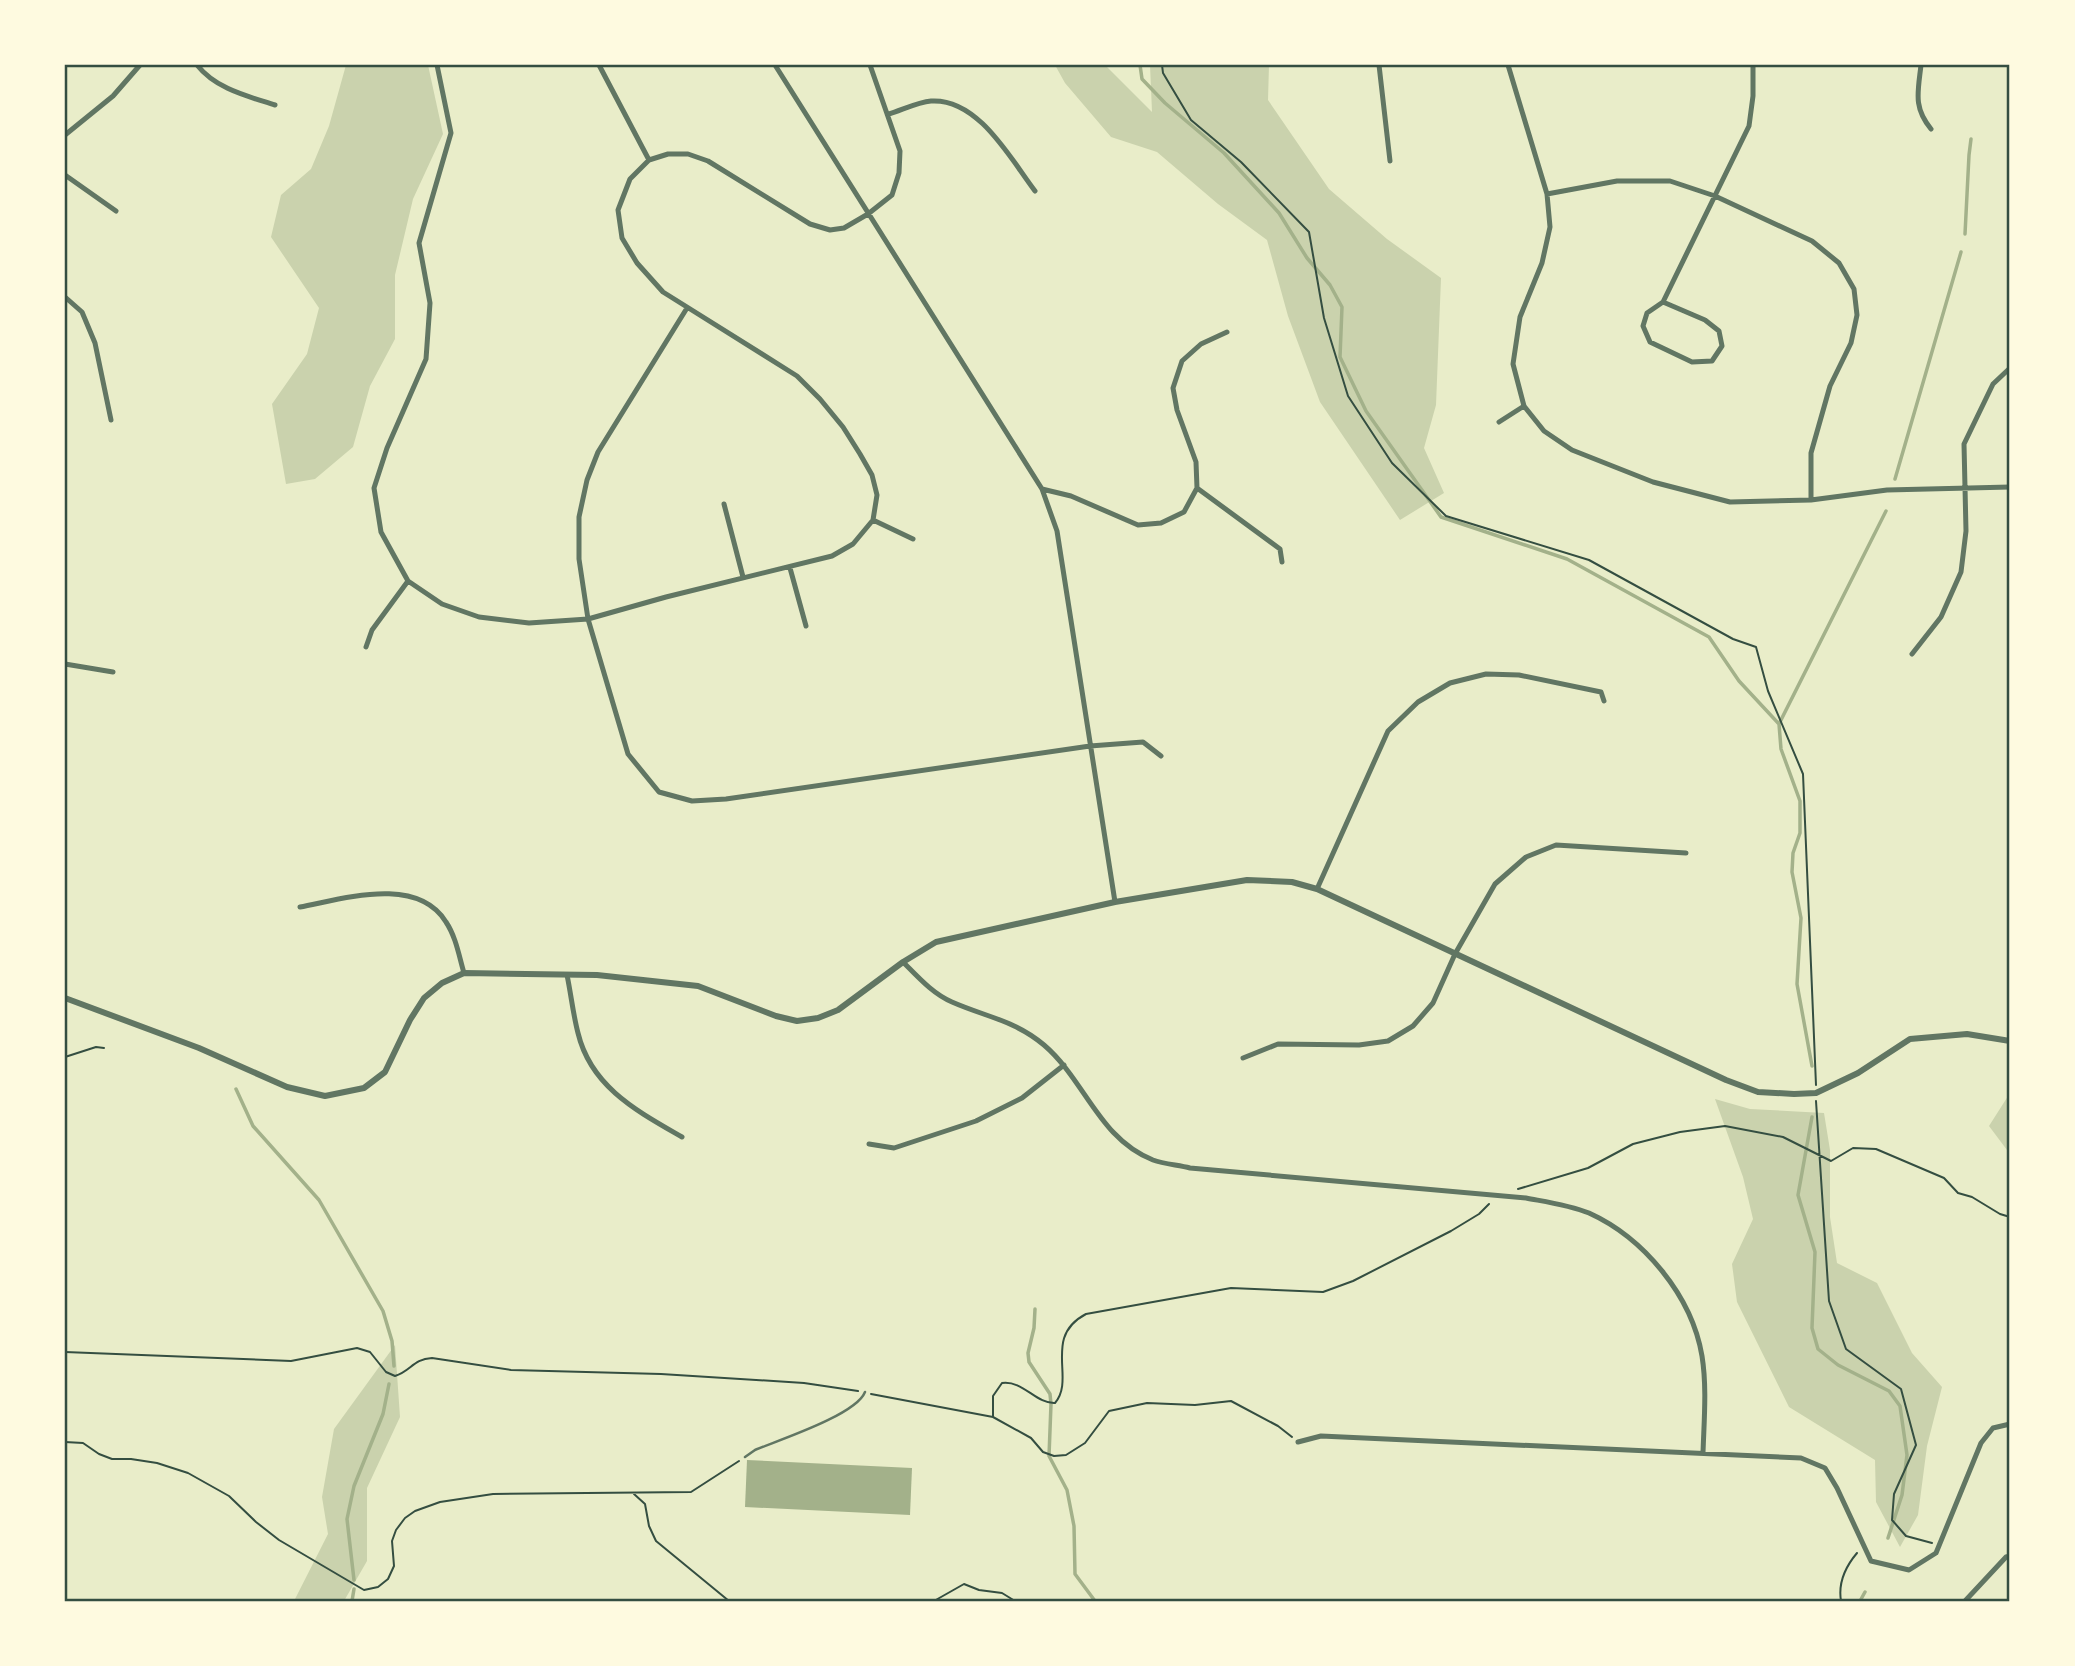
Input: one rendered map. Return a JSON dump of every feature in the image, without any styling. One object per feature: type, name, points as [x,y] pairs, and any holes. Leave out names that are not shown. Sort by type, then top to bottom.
[{"type":"street","points":[[65,135],[113,96],[140,65]]},
{"type":"street","points":[[197,65],[226,89],[275,105]]},
{"type":"street","points":[[437,65],[452,133],[419,243],[429,303],[426,359],[387,448],[374,488],[381,532],[408,581],[442,604],[479,617],[529,624],[588,619],[743,577],[790,568],[843,551],[873,520],[877,495],[872,475],[843,427],[820,399],[797,376],[663,292],[637,263],[622,238],[618,210],[631,179],[649,160],[668,154],[688,154],[708,161],[810,224],[830,230],[844,229],[869,214],[892,195],[899,173],[900,151],[870,65]]},
{"type":"street","points":[[598,65],[649,160]]},
{"type":"street","points":[[775,65],[1042,489],[1057,531],[1115,902]]},
{"type":"street","points":[[1379,65],[1390,161]]},
{"type":"street","points":[[1508,65],[1547,194],[1550,227],[1542,263],[1520,317],[1513,364],[1524,406],[1544,430],[1572,450],[1653,482],[1730,502],[1811,500],[1888,490],[2010,487]]},
{"type":"street","points":[[1663,302],[1705,320],[1719,331],[1722,346],[1712,362],[1692,362],[1650,342],[1643,327],[1647,313],[1663,302],[1749,126],[1753,65]]},
{"type":"street","points":[[1921,65],[1917,97],[1921,117],[1931,129]]},
{"type":"street","points":[[889,114],[930,101],[965,109],[980,120],[1035,191]]},
{"type":"street","points":[[65,175],[116,211]]},
{"type":"street","points":[[1547,194],[1618,181],[1670,181],[1716,196],[1812,241],[1839,263],[1854,289],[1857,315],[1851,343],[1829,386],[1811,453],[1811,500]]},
{"type":"street","points":[[65,297],[82,312],[96,343],[111,420]]},
{"type":"street","points":[[687,308],[598,452],[587,480],[579,517],[579,559],[588,619],[628,754],[659,792],[692,801],[726,799],[1090,746],[1143,742],[1161,756]]},
{"type":"street","points":[[1042,489],[1071,496],[1138,526],[1161,523],[1184,512],[1197,488],[1196,462],[1177,410],[1173,388],[1182,361],[1201,344],[1227,332]]},
{"type":"street","points":[[1912,654],[1941,617],[1961,572],[1966,531],[1964,444],[1993,384],[2010,368]]},
{"type":"street","points":[[1499,422],[1524,406]]},
{"type":"street","points":[[1197,488],[1280,549],[1282,562]]},
{"type":"street","points":[[724,504],[743,577]]},
{"type":"street","points":[[873,520],[913,539]]},
{"type":"street","points":[[790,568],[806,626]]},
{"type":"street","points":[[366,647],[372,630],[408,581]]},
{"type":"street","points":[[65,664],[113,672]]},
{"type":"street","points":[[1317,889],[1388,731],[1418,702],[1450,683],[1486,674],[1519,675],[1571,685],[1601,692],[1604,701]]},
{"type":"street","points":[[1243,1058],[1278,1045],[1359,1045],[1388,1041],[1413,1026],[1433,1003],[1455,954],[1495,884],[1526,857],[1556,845],[1686,853]]},
{"type":"street","points":[[65,998],[189,1043],[286,1087],[325,1096],[365,1088],[386,1072],[410,1020],[424,998],[442,983],[464,973],[597,975],[698,986],[776,1016],[797,1021],[818,1018],[838,1010],[903,962],[936,942],[1115,902],[1247,880],[1292,882],[1317,889],[1726,1080],[1758,1092],[1816,1093],[1858,1073],[1910,1039],[1967,1034],[2010,1041]]},
{"type":"street","points":[[300,907],[375,892],[406,895],[428,906],[445,921],[464,973]]},
{"type":"street","points":[[903,962],[933,991],[952,1002],[1013,1024],[1044,1045],[1063,1065],[1104,1125],[1123,1142],[1153,1159],[1189,1168],[1497,1195],[1561,1205],[1589,1213],[1617,1230],[1643,1250],[1664,1274],[1694,1327],[1702,1356],[1703,1453]]},
{"type":"street","points":[[567,975],[578,1036],[591,1066],[610,1091],[635,1110],[682,1137]]},
{"type":"street","points":[[869,1144],[894,1148],[976,1121],[1022,1098],[1063,1065]]},
{"type":"street","points":[[1298,1442],[1321,1436],[1801,1458],[1825,1468],[1871,1561],[1909,1570],[1936,1553],[1981,1443],[1993,1428],[2010,1424]]},
{"type":"street","points":[[1965,1601],[2010,1556]]},
{"type":"lane","points":[[745,1457],[755,1450],[847,1411],[861,1400],[865,1392]]},
{"type":"path","points":[[1162,65],[1163,73],[1191,120],[1241,162],[1309,232],[1324,318],[1348,396],[1392,463],[1446,516],[1589,560],[1733,639],[1756,647],[1768,691],[1803,774],[1818,1157],[1829,1301],[1846,1349],[1901,1389],[1916,1445],[1894,1494],[1892,1520],[1906,1536],[1940,1545]]},
{"type":"path","points":[[65,1057],[96,1047],[104,1048]]},
{"type":"path","points":[[993,1417],[993,1396],[1002,1383],[1018,1385],[1047,1403],[1058,1401],[1062,1387],[1063,1342],[1069,1329],[1086,1314],[1231,1288],[1323,1292],[1353,1281],[1451,1231],[1479,1214],[1497,1195],[1588,1168],[1633,1144],[1680,1132],[1725,1126],[1783,1137],[1818,1157],[1831,1161],[1853,1148],[1876,1149],[1944,1178],[1958,1193],[1972,1197],[2010,1217]]},
{"type":"path","points":[[65,1352],[291,1361],[357,1348],[370,1352],[386,1373],[395,1376],[419,1360],[432,1358],[511,1370],[674,1375],[804,1383],[993,1417],[1031,1438],[1046,1455],[1059,1456],[1076,1450],[1085,1443],[1109,1411],[1147,1404],[1195,1405],[1231,1401],[1278,1426],[1298,1442]]},
{"type":"path","points":[[65,1442],[83,1443],[112,1459],[157,1463],[188,1473],[229,1496],[279,1540],[365,1590],[378,1587],[388,1578],[394,1566],[392,1541],[405,1518],[415,1511],[440,1502],[493,1494],[691,1492],[745,1457]]},
{"type":"path","points":[[634,1493],[645,1504],[649,1526],[656,1541],[729,1601]]},
{"type":"path","points":[[1841,1601],[1846,1566],[1864,1544]]},
{"type":"path","points":[[934,1601],[964,1584],[979,1590],[1002,1593],[1015,1601]]},
{"type":"shaded area","points":[[346,65],[428,65],[443,134],[413,199],[395,275],[395,339],[370,386],[353,447],[315,479],[286,484],[272,404],[307,354],[319,308],[271,237],[281,195],[311,169],[329,126]]},
{"type":"shaded area","points":[[1055,65],[1105,65],[1152,112],[1150,65],[1269,65],[1268,100],[1329,189],[1387,239],[1441,278],[1436,405],[1424,448],[1444,493],[1400,520],[1320,402],[1288,316],[1267,240],[1218,204],[1157,152],[1111,137],[1065,83]]},
{"type":"shaded area","points":[[2010,1093],[2010,1154],[1989,1126]]},
{"type":"shaded area","points":[[1715,1099],[1750,1109],[1824,1113],[1830,1150],[1830,1217],[1837,1263],[1877,1283],[1912,1353],[1942,1387],[1927,1446],[1918,1515],[1900,1547],[1876,1502],[1875,1460],[1789,1407],[1737,1302],[1732,1264],[1753,1219],[1743,1177]]},
{"type":"shaded area","points":[[395,1345],[400,1417],[367,1488],[367,1561],[344,1601],[294,1601],[328,1534],[322,1497],[334,1429]]},
{"type":"shaded area","points":[[747,1460],[912,1468],[910,1515],[745,1507]]},
{"type":"waterway","points":[[1140,65],[1142,79],[1165,103],[1224,153],[1279,213],[1307,258],[1330,285],[1342,307],[1340,357],[1366,411],[1441,517],[1567,559],[1709,637],[1739,681],[1779,724]]},
{"type":"waterway","points":[[1965,234],[1971,139]]},
{"type":"waterway","points":[[1895,479],[1961,252]]},
{"type":"waterway","points":[[1812,1066],[1797,984],[1801,918],[1792,872],[1793,853],[1800,833],[1800,801],[1781,749],[1779,724],[1886,511]]},
{"type":"waterway","points":[[236,1089],[253,1126],[319,1200],[383,1311],[392,1341],[394,1366]]},
{"type":"waterway","points":[[1812,1117],[1798,1195],[1815,1252],[1812,1328],[1818,1349],[1838,1365],[1889,1391],[1900,1406],[1907,1455],[1902,1495],[1888,1538]]},
{"type":"waterway","points":[[1035,1309],[1029,1362],[1050,1394],[1049,1456],[1067,1490],[1074,1526],[1075,1574],[1095,1601]]},
{"type":"waterway","points":[[354,1580],[347,1519],[354,1486],[383,1414],[389,1384]]},
{"type":"waterway","points":[[352,1601],[354,1589]]},
{"type":"waterway","points":[[1860,1601],[1865,1592]]}]
